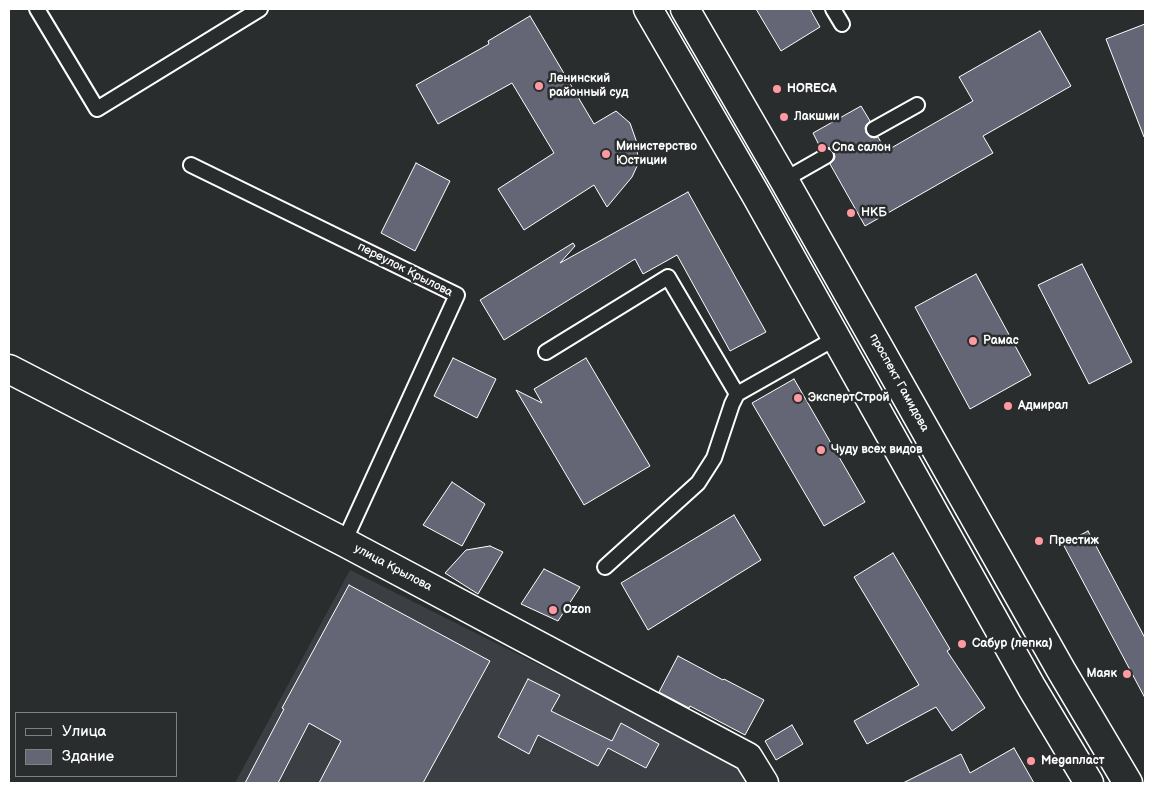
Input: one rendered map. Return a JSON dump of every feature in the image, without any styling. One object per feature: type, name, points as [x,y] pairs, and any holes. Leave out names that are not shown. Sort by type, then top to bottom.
[{"type":"main road","points":[[648,9],[756,195],[1032,688],[1089,783]]},
{"type":"main road","name":"проспект Гамидова","points":[[685,9],[784,180],[1061,670],[1128,783]]},
{"type":"main road","name":"улица Крылова","points":[[9,369],[344,542],[748,757],[764,783]]},
{"type":"main road","points":[[1032,688],[1061,670]]},
{"type":"lane","points":[[37,9],[97,109],[260,9]]},
{"type":"lane","points":[[833,9],[842,24]]},
{"type":"lane","points":[[874,129],[917,105]]},
{"type":"lane","points":[[784,180],[826,156]]},
{"type":"lane","name":"переулок Крылова","points":[[191,165],[457,295],[344,542]]},
{"type":"lane","points":[[546,352],[668,277],[738,394]]},
{"type":"lane","points":[[604,568],[698,482],[714,458],[732,404],[738,394],[836,338]]},
{"type":"shaded area","points":[[350,570],[745,768],[752,783],[235,783]]},
{"type":"building","points":[[756,9],[810,9],[820,27],[781,51]]},
{"type":"building","points":[[530,16],[594,124],[616,111],[630,123],[637,143],[638,164],[632,177],[607,207],[594,185],[524,230],[498,189],[554,153],[512,83],[438,124],[416,85],[489,44],[488,41]]},
{"type":"building","points":[[1145,24],[1145,137],[1144,137],[1106,39]]},
{"type":"building","points":[[1040,31],[1071,86],[983,136],[993,153],[865,226],[830,164],[835,157],[834,152],[826,147],[821,149],[813,133],[861,106],[870,121],[865,128],[866,133],[870,137],[878,137],[886,151],[973,101],[959,77]]},
{"type":"building","points":[[416,163],[450,181],[415,251],[381,233]]},
{"type":"building","points":[[688,192],[766,332],[730,351],[677,255],[643,274],[635,259],[504,340],[480,300],[573,243],[575,246],[560,263]]},
{"type":"building","points":[[1082,264],[1132,362],[1089,384],[1038,285]]},
{"type":"building","name":"Рамас","points":[[976,274],[1031,375],[970,409],[915,307]]},
{"type":"building","points":[[453,358],[496,379],[477,418],[434,396]]},
{"type":"building","points":[[586,358],[650,466],[584,505],[516,390],[542,403],[534,389]]},
{"type":"building","points":[[794,379],[865,502],[824,526],[752,403]]},
{"type":"building","points":[[452,482],[485,504],[462,546],[423,525]]},
{"type":"building","points":[[734,515],[761,560],[648,630],[621,583]]},
{"type":"building","points":[[1088,531],[1145,638],[1145,698],[1063,544]]},
{"type":"building","points":[[490,546],[503,552],[478,594],[445,573],[466,550]]},
{"type":"building","points":[[893,553],[950,649],[947,651],[985,708],[952,731],[936,707],[867,744],[854,721],[919,685],[854,577]]},
{"type":"building","points":[[544,569],[580,587],[558,621],[521,604]]},
{"type":"building","points":[[349,585],[490,661],[423,783],[319,783],[341,741],[309,723],[278,783],[245,783],[284,709],[282,708]]},
{"type":"building","points":[[678,656],[764,700],[745,735],[659,692]]},
{"type":"building","points":[[528,679],[560,695],[551,711],[612,741],[621,723],[659,744],[646,768],[608,748],[598,766],[538,735],[529,754],[498,737]]},
{"type":"building","points":[[792,725],[803,744],[776,760],[765,741]]},
{"type":"building","points":[[1014,748],[1034,783],[903,783],[961,754],[970,773]]},
{"type":"place","name":"Ленинский районный суд","points":[[539,86]]},
{"type":"place","name":"HORECA","points":[[777,89]]},
{"type":"place","name":"Лакшми","points":[[784,117]]},
{"type":"place","name":"Спа салон","points":[[822,148]]},
{"type":"place","name":"Министерство Юстиции","points":[[606,154]]},
{"type":"place","name":"НКБ","points":[[851,213]]},
{"type":"place","name":"Рамас","points":[[973,341]]},
{"type":"place","name":"ЭкспертСтрой","points":[[798,398]]},
{"type":"place","name":"Адмирал","points":[[1008,406]]},
{"type":"place","name":"Чуду всех видов","points":[[821,450]]},
{"type":"place","name":"Престиж","points":[[1039,541]]},
{"type":"place","name":"Ozon","points":[[553,610]]},
{"type":"place","name":"Сабур (лепка)","points":[[962,644]]},
{"type":"place","name":"Маяк","points":[[1127,674]]},
{"type":"place","name":"Megaпласт","points":[[1031,761]]}]
